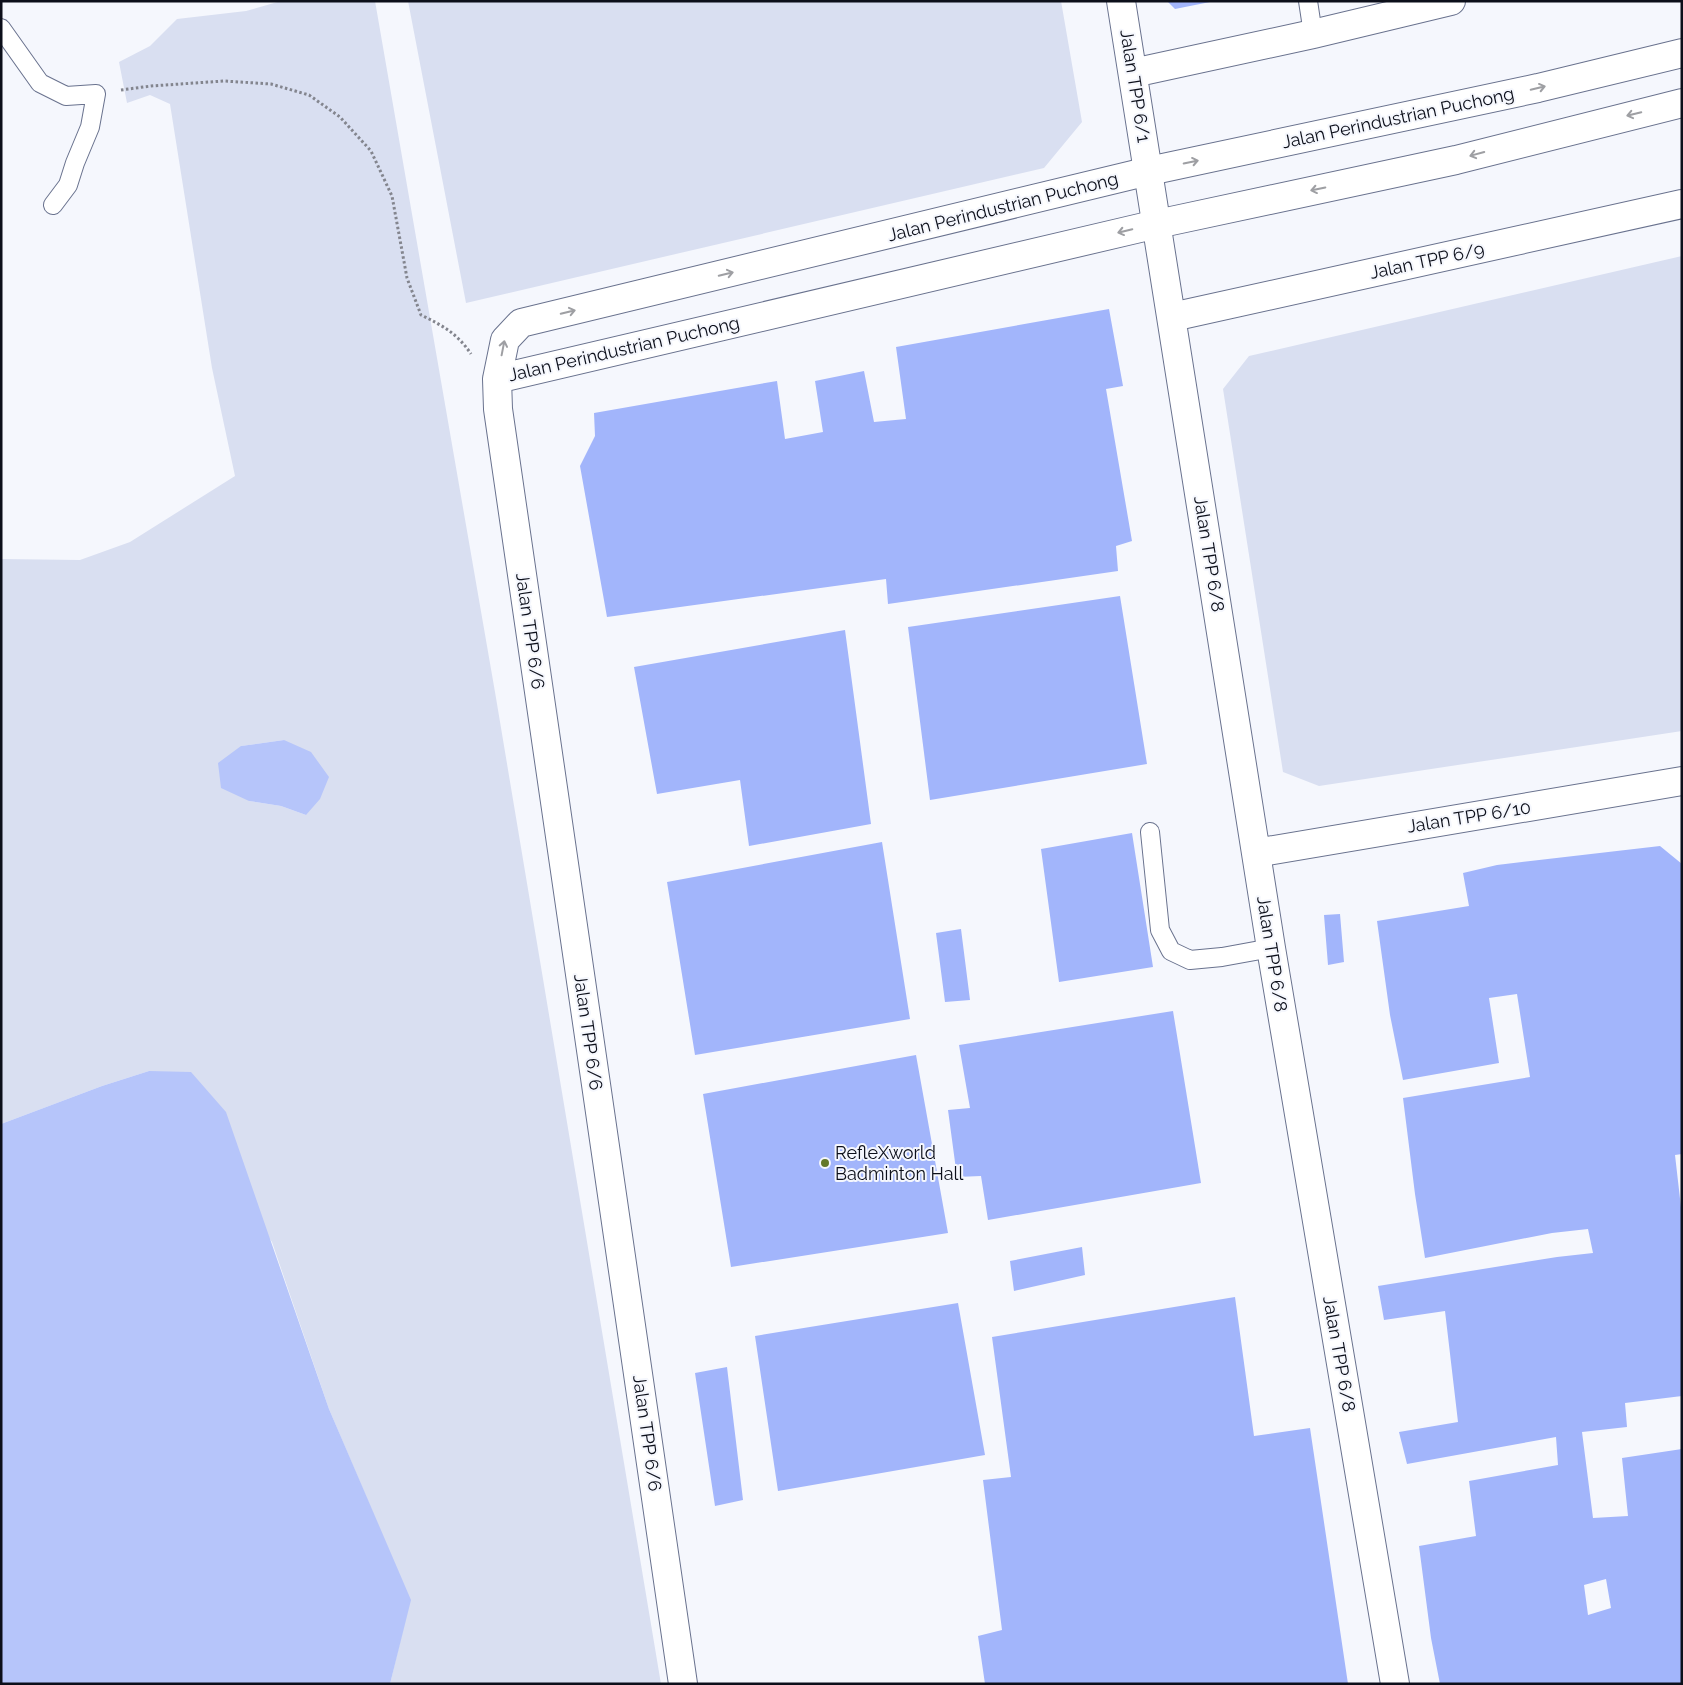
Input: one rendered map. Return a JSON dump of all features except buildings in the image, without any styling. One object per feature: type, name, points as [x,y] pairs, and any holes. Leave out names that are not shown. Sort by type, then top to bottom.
[{"type":"street","name":"Jalan TPP 6/1","points":[[1121,1],[1157,224]]},
{"type":"street","points":[[1133,73],[1313,34],[1451,1]]},
{"type":"street","name":"Jalan Perindustrian Puchong","points":[[1682,53],[1538,88],[1149,171],[521,323],[505,340],[497,379],[1157,224],[1456,160],[1682,103]]},
{"type":"street","name":"Jalan TPP 6/9","points":[[1172,317],[1682,204]]},
{"type":"street","name":"Jalan TPP 6/8","points":[[1157,224],[1271,948],[1395,1684]]},
{"type":"street","name":"Jalan TPP 6/6","points":[[497,379],[499,419],[683,1684]]},
{"type":"street","name":"Jalan TPP 6/10","points":[[1256,853],[1682,781]]},
{"type":"lane","points":[[1308,1],[1313,34]]},
{"type":"lane","points":[[1,28],[40,83],[66,96],[96,94],[90,127],[74,163],[68,184],[53,205]]},
{"type":"lane","points":[[1150,832],[1160,930],[1170,951],[1190,960],[1222,957],[1271,948]]},
{"type":"path","points":[[96,94],[151,86],[224,81],[271,84],[309,95],[340,118],[371,151],[392,196],[407,278],[421,314],[439,323],[462,341],[474,359]]},
{"type":"shaded area","points":[[281,1],[375,1],[495,692],[661,1684],[390,1684],[410,1600],[329,1409],[272,1242],[149,1071],[102,1086],[1,1124],[1,559],[80,560],[130,542],[235,476],[212,368],[170,104],[150,95],[127,103],[119,62],[150,46],[177,19],[246,11]],"holes":[[[284,740],[306,815],[281,806],[249,801],[241,746]]]},
{"type":"shaded area","points":[[408,1],[1061,1],[1082,122],[1044,168],[466,303]]},
{"type":"shaded area","points":[[1682,256],[1682,731],[1319,786],[1283,772],[1223,389],[1249,356]]},
{"type":"water","points":[[284,740],[311,752],[329,777],[320,799],[306,815],[281,806],[249,801],[221,788],[218,763],[241,746]]},
{"type":"water","points":[[149,1071],[191,1072],[226,1112],[329,1409],[411,1600],[390,1684],[1,1684],[1,1124],[102,1086]]},
{"type":"place","name":"RefleXworld Badminton Hall","points":[[825,1163]]}]
